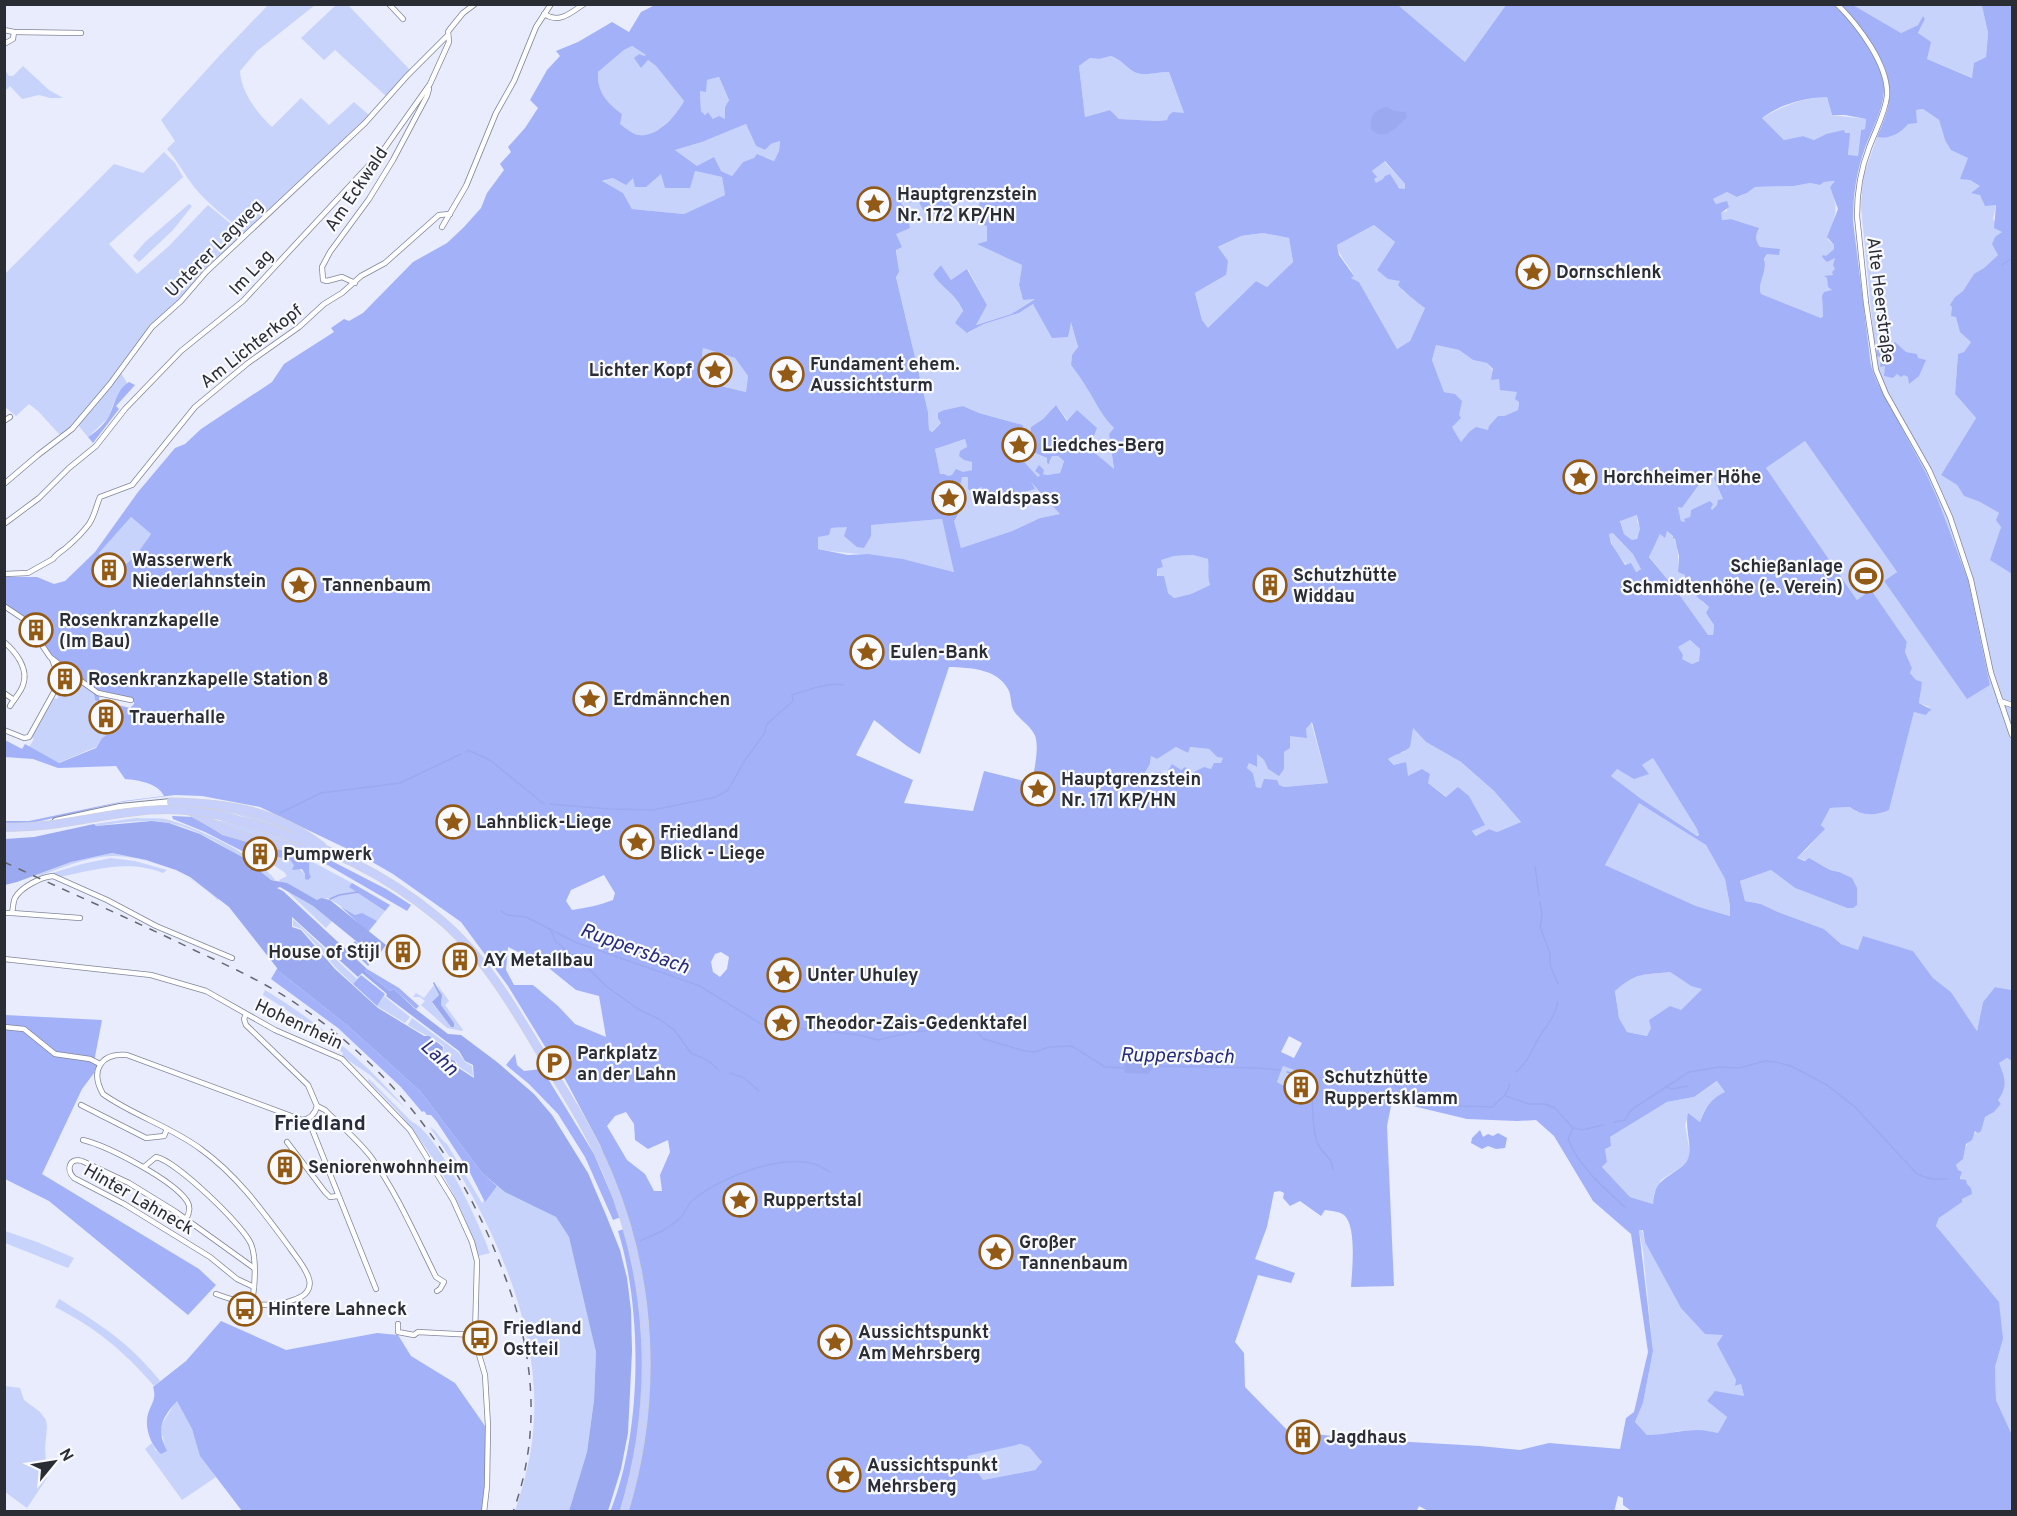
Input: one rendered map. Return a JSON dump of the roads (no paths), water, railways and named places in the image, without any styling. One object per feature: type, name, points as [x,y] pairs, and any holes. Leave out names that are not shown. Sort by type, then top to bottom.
[{"type":"main road","points":[[171,802],[220,804],[262,814],[308,835],[333,854]]},
{"type":"main road","points":[[171,802],[228,832],[266,843],[333,854]]},
{"type":"main road","points":[[4,829],[49,826],[132,812],[159,810],[200,812],[237,819],[288,835],[333,854],[386,881],[411,897],[449,927],[479,960],[507,998],[586,1130],[608,1173],[638,1265],[646,1337],[645,1391],[638,1455],[624,1512]]},
{"type":"street","name":"Im Lag","points":[[4,524],[40,498],[69,468],[96,446],[125,409],[180,351],[243,301],[384,149],[430,84],[448,42],[452,26],[463,13],[476,4]]},
{"type":"street","points":[[442,227],[466,186],[496,113],[514,81],[532,36],[550,4]]},
{"type":"street","points":[[544,14],[554,19],[562,18],[584,4]]},
{"type":"street","name":"Alte Heerstraße","points":[[1837,4],[1873,51],[1886,83],[1884,108],[1863,165],[1857,195],[1858,227],[1873,360],[1886,394],[1929,470],[1950,517],[1971,580],[1990,667],[2013,735]]},
{"type":"street","points":[[392,6],[404,19]]},
{"type":"street","points":[[9,31],[81,33]]},
{"type":"street","points":[[4,38],[9,31]]},
{"type":"street","points":[[4,44],[13,39],[9,31]]},
{"type":"street","name":"Unterer Lagweg","points":[[4,484],[72,429],[110,384],[152,327],[365,123],[448,35]]},
{"type":"street","name":"Am Eckwald","points":[[355,283],[342,277],[323,280],[322,267],[330,252],[369,200],[393,160],[427,96],[430,84]]},
{"type":"street","name":"Am Lichterkopf","points":[[4,574],[29,573],[53,559],[89,524],[100,497],[132,485],[195,407],[248,363],[299,327],[324,304],[355,283],[368,271],[386,263],[439,215],[450,214]]},
{"type":"street","points":[[4,421],[10,417]]},
{"type":"street","points":[[4,606],[26,621],[50,657],[59,673],[60,681],[29,737],[4,730]]},
{"type":"street","points":[[4,642],[20,661],[24,672],[23,685],[10,706]]},
{"type":"street","points":[[50,657],[98,693],[131,700]]},
{"type":"street","points":[[4,693],[14,700]]},
{"type":"street","points":[[2000,701],[2013,705]]},
{"type":"street","points":[[4,829],[120,807],[171,802]]},
{"type":"street","points":[[12,913],[14,899],[19,894],[34,882],[53,876],[107,900],[156,926],[232,958]]},
{"type":"street","points":[[4,913],[80,918]]},
{"type":"street","name":"Hohenrhein","points":[[4,959],[152,975],[206,991],[276,1030],[342,1059],[413,1134],[453,1200],[472,1242],[477,1261],[476,1335],[484,1375],[488,1426],[484,1512]]},
{"type":"street","points":[[216,1294],[251,1305],[270,1305],[298,1299],[306,1294],[310,1286],[309,1278],[295,1255],[248,1193],[206,1152],[103,1094],[97,1078],[100,1064],[117,1054],[127,1055],[302,1120],[308,1119],[316,1111],[317,1106],[308,1084],[246,1025],[244,1019],[246,1014]]},
{"type":"street","points":[[4,1027],[24,1029],[55,1054],[90,1059],[100,1064]]},
{"type":"street","points":[[81,1105],[146,1138],[164,1136],[167,1129]]},
{"type":"street","points":[[317,1106],[325,1110],[362,1147],[376,1165],[411,1225],[436,1277],[444,1282],[437,1291]]},
{"type":"street","points":[[308,1119],[376,1289]]},
{"type":"street","name":"Hinter Lahneck","points":[[83,1140],[144,1167],[188,1202],[189,1211],[186,1219]]},
{"type":"street","points":[[287,1142],[330,1197],[339,1196]]},
{"type":"street","name":"Hinter Lahneck","points":[[144,1167],[156,1158],[176,1167],[220,1208],[250,1243],[254,1268],[251,1305]]},
{"type":"street","name":"Hinter Lahneck","points":[[254,1268],[186,1219],[129,1183],[77,1159],[72,1162],[69,1173],[74,1178],[124,1204],[210,1257],[237,1279],[254,1287]]},
{"type":"street","points":[[398,1324],[398,1332],[414,1335],[418,1332],[437,1332],[464,1336],[476,1335]]},
{"type":"water","points":[[1387,107],[1394,111],[1406,112],[1407,117],[1390,132],[1376,133],[1371,129],[1372,117],[1379,109]]},
{"type":"water","name":"Lahn","points":[[152,821],[169,823],[200,834],[244,858],[271,880],[287,883],[317,900],[321,898],[330,900],[386,945],[380,953],[372,954],[313,906],[280,887],[277,888],[367,969],[365,971],[390,991],[394,989],[448,1034],[461,1035],[497,1062],[534,1094],[552,1115],[588,1173],[620,1250],[627,1278],[631,1310],[632,1351],[628,1433],[621,1469],[608,1511],[569,1511],[587,1452],[594,1400],[596,1352],[569,1237],[556,1217],[505,1192],[483,1174],[420,1091],[348,1026],[281,973],[229,907],[190,877],[146,860],[112,853],[71,862],[5,885],[5,839],[34,837],[94,824],[96,826]],"holes":[[[292,917],[358,977],[362,973],[387,994],[386,996],[459,1051],[465,1061],[473,1065],[474,1078],[457,1067],[455,1061],[451,1059],[448,1062],[442,1058],[443,1047],[429,1036],[424,1036],[378,1008],[335,969],[301,930],[292,927]]]},
{"type":"water","points":[[434,982],[442,995],[441,1005],[454,1023],[454,1027],[451,1027],[432,1002],[439,995]]},
{"type":"water","points":[[1146,1060],[1153,1066],[1149,1074],[1125,1073],[1124,1064]]},
{"type":"waterway","points":[[2002,265],[2012,258]]},
{"type":"waterway","points":[[549,804],[653,810],[716,797],[728,790],[745,760],[764,734],[767,724],[793,701],[792,695],[824,686],[844,685]]},
{"type":"waterway","points":[[466,752],[468,750],[490,760],[544,804]]},
{"type":"waterway","points":[[280,813],[321,793],[400,783],[461,754]]},
{"type":"waterway","points":[[1535,866],[1539,895]]},
{"type":"waterway","name":"Ruppersbach","points":[[330,899],[358,892]]},
{"type":"waterway","points":[[1540,902],[1542,915],[1540,927],[1550,953],[1550,965],[1558,984]]},
{"type":"waterway","name":"Ruppersbach","points":[[501,911],[507,915],[526,917],[575,942],[700,986],[761,1024],[859,1035],[878,1040],[912,1032],[955,1030],[968,1026],[984,1039],[1025,1051],[1035,1052],[1049,1047],[1072,1046],[1105,1067],[1124,1068]]},
{"type":"waterway","points":[[551,931],[556,942],[585,965],[606,986],[638,1009],[661,1020],[675,1031],[691,1053],[707,1060],[718,1069]]},
{"type":"waterway","points":[[1516,1072],[1528,1059],[1558,1002]]},
{"type":"waterway","points":[[1614,1122],[1625,1120],[1631,1110],[1689,1072],[1720,1067],[1739,1068],[1765,1061],[1776,1062],[1791,1066],[1827,1085],[1855,1107],[1917,1174],[1931,1179],[1947,1179]]},
{"type":"waterway","name":"Ruppersbach","points":[[1152,1066],[1280,1070]]},
{"type":"waterway","name":"Ruppersbach","points":[[1287,1072],[1310,1078]]},
{"type":"waterway","points":[[730,1073],[744,1078],[759,1091]]},
{"type":"waterway","name":"Ruppersbach","points":[[1320,1078],[1348,1077]]},
{"type":"waterway","name":"Ruppersbach","points":[[1352,1079],[1367,1085],[1391,1084],[1418,1097],[1461,1106],[1492,1107],[1505,1095],[1510,1084]]},
{"type":"waterway","points":[[1665,1087],[1673,1089],[1688,1086]]},
{"type":"waterway","points":[[1312,1092],[1317,1141],[1321,1150],[1330,1159],[1333,1170]]},
{"type":"waterway","name":"Ruppersbach","points":[[1506,1096],[1529,1104],[1545,1104],[1555,1108],[1572,1127]]},
{"type":"waterway","points":[[1574,1128],[1582,1130],[1603,1125]]},
{"type":"waterway","name":"Ruppersbach","points":[[1573,1128],[1568,1139],[1579,1159],[1609,1193],[1626,1208]]},
{"type":"waterway","points":[[640,1241],[676,1222],[691,1202],[705,1192],[750,1170],[784,1162],[800,1162],[816,1165],[830,1172]]},
{"type":"railway","points":[[4,862],[235,969],[286,997],[333,1031],[365,1059],[422,1123],[447,1158],[488,1234],[504,1274],[522,1332],[528,1362],[531,1422],[528,1452],[513,1512]]},
{"type":"place","name":"Hauptgrenzstein Nr. 172 KP/HN","points":[[874,204]]},
{"type":"place","name":"Dornschlenk","points":[[1533,272]]},
{"type":"place","name":"Lichter Kopf","points":[[715,370]]},
{"type":"place","name":"Fundament ehem. Aussichtsturm","points":[[787,374]]},
{"type":"place","name":"Liedches-Berg","points":[[1019,445]]},
{"type":"place","name":"Horchheimer Höhe","points":[[1580,477]]},
{"type":"place","name":"Waldspass","points":[[949,498]]},
{"type":"place","name":"Wasserwerk Niederlahnstein","points":[[109,570]]},
{"type":"place","name":"Schießanlage Schmidtenhöhe (e. Verein)","points":[[1866,576]]},
{"type":"place","name":"Tannenbaum","points":[[299,585]]},
{"type":"place","name":"Schutzhütte Widdau","points":[[1270,585]]},
{"type":"place","name":"Rosenkranzkapelle (Im Bau)","points":[[36,630]]},
{"type":"place","name":"Eulen-Bank","points":[[867,652]]},
{"type":"place","name":"Rosenkranzkapelle Station 8","points":[[65,679]]},
{"type":"place","name":"Erdmännchen","points":[[590,699]]},
{"type":"place","name":"Trauerhalle","points":[[106,717]]},
{"type":"place","name":"Hauptgrenzstein Nr. 171 KP/HN","points":[[1038,789]]},
{"type":"place","name":"Lahnblick-Liege","points":[[453,822]]},
{"type":"place","name":"Friedland Blick - Liege","points":[[637,842]]},
{"type":"place","name":"Pumpwerk","points":[[260,854]]},
{"type":"place","name":"House of Stijl","points":[[403,952]]},
{"type":"place","name":"AY Metallbau","points":[[460,960]]},
{"type":"place","name":"Unter Uhuley","points":[[784,975]]},
{"type":"place","name":"Theodor-Zais-Gedenktafel","points":[[782,1023]]},
{"type":"place","name":"Parkplatz an der Lahn","points":[[554,1063]]},
{"type":"place","name":"Schutzhütte Ruppertsklamm","points":[[1301,1087]]},
{"type":"place","name":"Seniorenwohnheim","points":[[285,1167]]},
{"type":"place","name":"Ruppertstal","points":[[740,1200]]},
{"type":"place","name":"Großer Tannenbaum","points":[[996,1252]]},
{"type":"place","name":"Hintere Lahneck","points":[[245,1309]]},
{"type":"place","name":"Friedland Ostteil","points":[[480,1338]]},
{"type":"place","name":"Aussichtspunkt Am Mehrsberg","points":[[835,1342]]},
{"type":"place","name":"Jagdhaus","points":[[1303,1437]]},
{"type":"place","name":"Aussichtspunkt Mehrsberg","points":[[844,1475]]},
{"type":"district","name":"Friedland","points":[[320,1123]]}]
